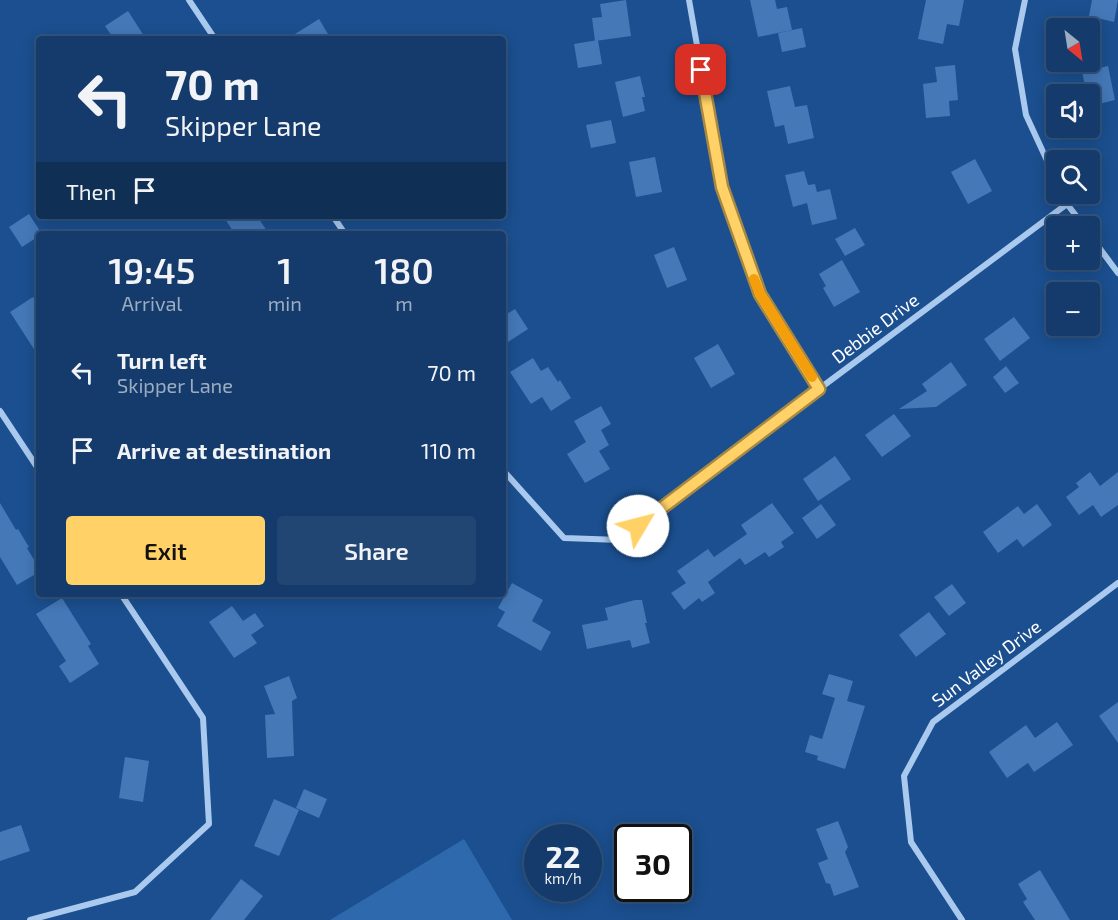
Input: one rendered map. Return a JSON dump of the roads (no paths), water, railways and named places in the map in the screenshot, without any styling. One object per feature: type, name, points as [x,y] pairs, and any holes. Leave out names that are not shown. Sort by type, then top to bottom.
[{"type":"street","points":[[189,0],[213,36]]},
{"type":"street","points":[[689,0],[722,187],[760,294],[819,389]]},
{"type":"street","points":[[1026,0],[1015,49],[1026,115],[1046,158]]},
{"type":"street","points":[[1067,204],[1076,216]]},
{"type":"street","name":"Debbie Drive","points":[[506,473],[564,538],[620,540],[1067,204]]},
{"type":"street","points":[[1100,249],[1118,273]]},
{"type":"street","points":[[0,411],[36,465]]},
{"type":"street","name":"Sun Valley Drive","points":[[962,920],[911,842],[904,776],[933,722],[1118,583]]},
{"type":"street","points":[[30,920],[135,892],[209,824],[203,718],[123,597]]}]
